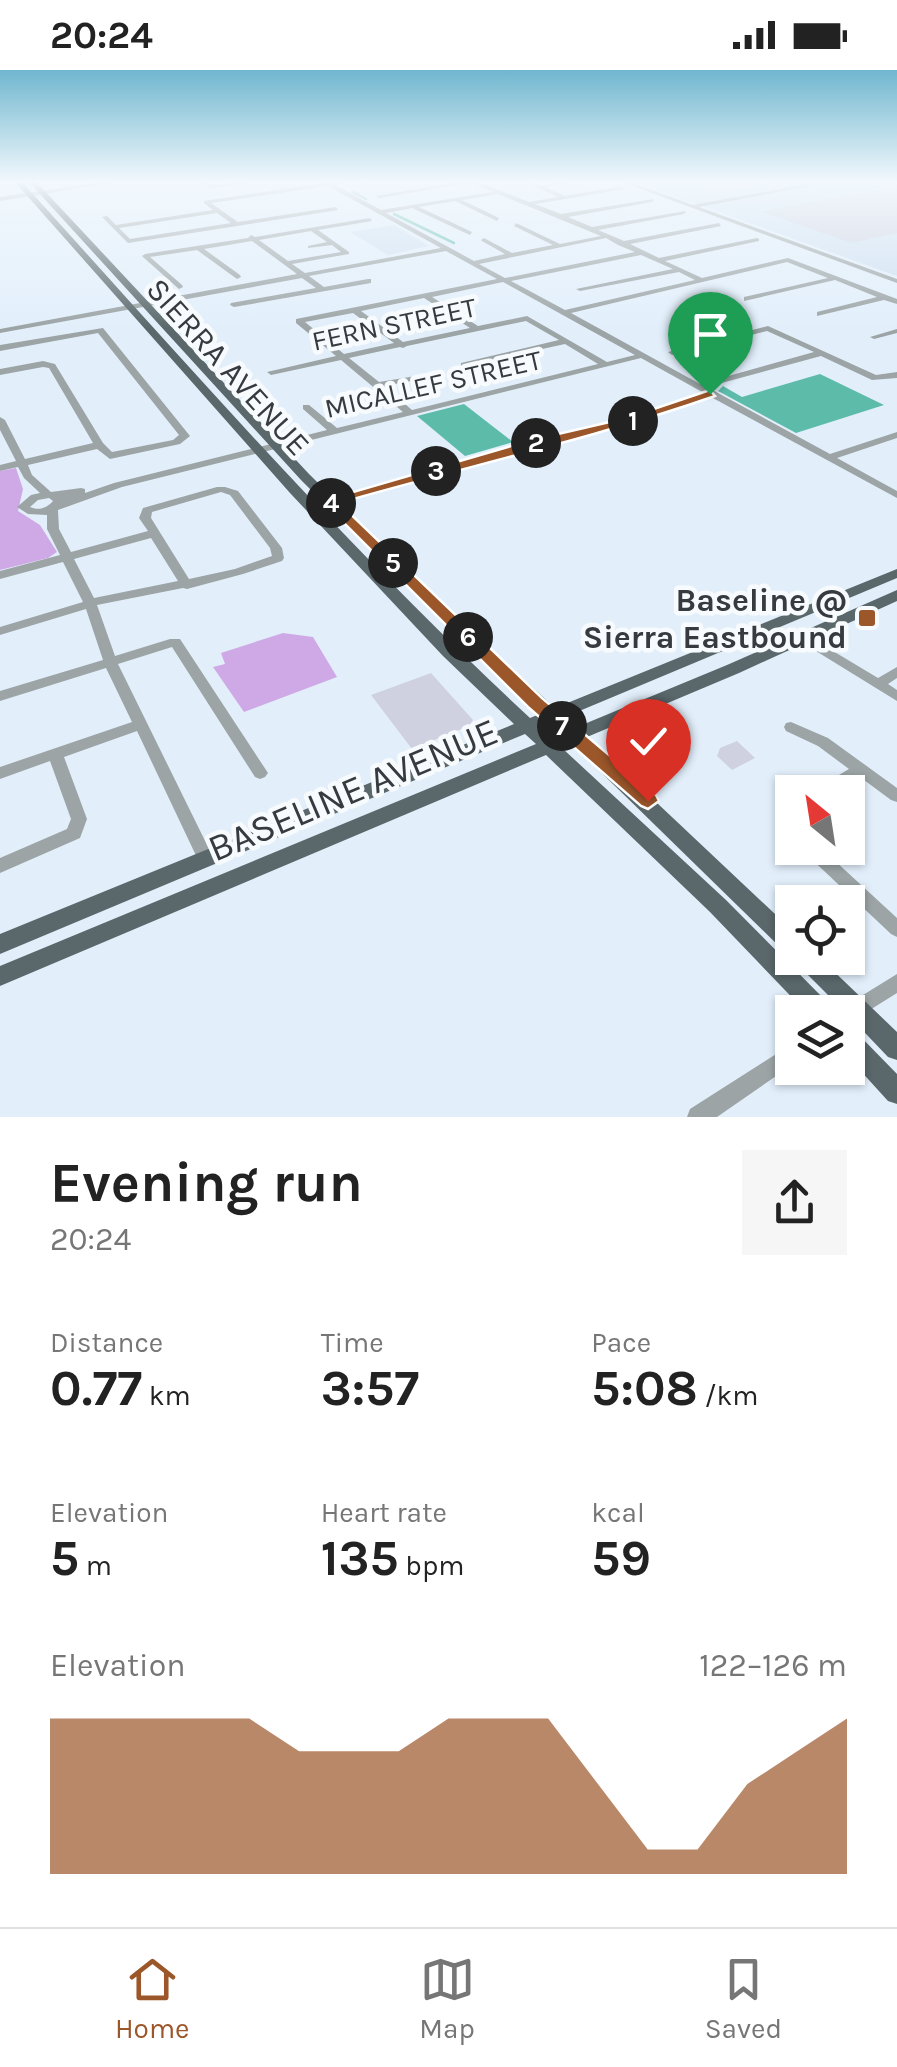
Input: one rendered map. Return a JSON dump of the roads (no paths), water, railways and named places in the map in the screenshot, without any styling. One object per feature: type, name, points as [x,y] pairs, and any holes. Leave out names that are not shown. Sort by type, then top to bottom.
[{"type":"main road","name":"SIERRA AVENUE","points":[[64,231],[329,501],[550,716],[672,823],[775,927]]},
{"type":"main road","name":"SIERRA AVENUE","points":[[75,231],[258,450],[432,634],[718,906],[804,995]]},
{"type":"main road","name":"BASELINE AVENUE","points":[[0,944],[897,573]]},
{"type":"main road","name":"BASELINE AVENUE","points":[[0,976],[897,595]]},
{"type":"main road","points":[[823,975],[844,995]]},
{"type":"main road","points":[[865,1016],[897,1049]]},
{"type":"main road","points":[[865,1058],[897,1092]]},
{"type":"street","points":[[118,231],[128,241],[192,231]]},
{"type":"street","points":[[244,231],[322,289]]},
{"type":"street","points":[[179,287],[144,256],[300,231]]},
{"type":"street","points":[[286,263],[347,253],[315,231]]},
{"type":"street","points":[[413,231],[897,495]]},
{"type":"street","points":[[465,231],[470,233]]},
{"type":"street","points":[[528,231],[560,246]]},
{"type":"street","points":[[594,231],[700,279]]},
{"type":"street","points":[[620,244],[689,231]]},
{"type":"street","points":[[751,231],[897,281]]},
{"type":"street","points":[[472,263],[604,238]]},
{"type":"street","points":[[484,240],[510,255]]},
{"type":"street","points":[[660,260],[757,240]]},
{"type":"street","points":[[310,247],[334,243]]},
{"type":"street","points":[[199,248],[237,277]]},
{"type":"street","points":[[0,329],[446,249]]},
{"type":"street","points":[[412,414],[299,321],[640,253]]},
{"type":"street","points":[[563,313],[788,260],[897,302]]},
{"type":"street","points":[[580,288],[680,270]]},
{"type":"street","points":[[747,299],[834,278]]},
{"type":"street","points":[[234,305],[368,280]]},
{"type":"street","points":[[427,297],[477,329]]},
{"type":"street","points":[[820,314],[885,298]]},
{"type":"street","points":[[356,311],[403,346]]},
{"type":"street","name":"FERN STREET","points":[[271,372],[527,318],[567,341]]},
{"type":"street","points":[[672,352],[768,328],[883,380],[897,375]]},
{"type":"street","points":[[100,330],[185,436],[176,442],[110,456],[99,445],[52,366],[6,371],[0,349],[100,330]]},
{"type":"street","points":[[874,338],[897,331]]},
{"type":"street","points":[[464,365],[567,341],[606,365]]},
{"type":"street","points":[[698,386],[821,353]]},
{"type":"street","name":"MICALLEF STREET","points":[[26,508],[641,356]]},
{"type":"street","points":[[376,385],[419,377]]},
{"type":"street","points":[[329,501],[537,442],[631,421],[710,394]]},
{"type":"street","points":[[306,407],[334,430]]},
{"type":"street","points":[[2,428],[28,476],[52,502],[53,530],[91,604],[110,661],[206,859]]},
{"type":"street","points":[[828,458],[897,435]]},
{"type":"street","points":[[0,468],[99,445]]},
{"type":"street","points":[[28,476],[26,508],[53,530]]},
{"type":"street","points":[[0,631],[91,604],[187,586],[278,558],[276,548],[234,493],[221,489],[147,510],[145,518],[187,586]]},
{"type":"street","points":[[0,575],[155,533]]},
{"type":"street","points":[[803,638],[897,696]]},
{"type":"street","points":[[0,696],[175,642],[260,773]]},
{"type":"street","points":[[878,684],[897,671]]},
{"type":"street","points":[[0,774],[141,724]]},
{"type":"street","points":[[791,727],[823,742],[897,796]]},
{"type":"street","points":[[0,866],[74,833],[79,819],[55,754]]},
{"type":"street","points":[[851,775],[861,769]]},
{"type":"street","points":[[829,865],[897,929]]},
{"type":"street","points":[[865,1004],[897,983]]},
{"type":"street","points":[[698,1117],[775,1065]]},
{"type":"waterway","points":[[429,231],[454,243]]},
{"type":"place","name":"Baseline @ Sierra Eastbound","points":[[867,618]]}]
